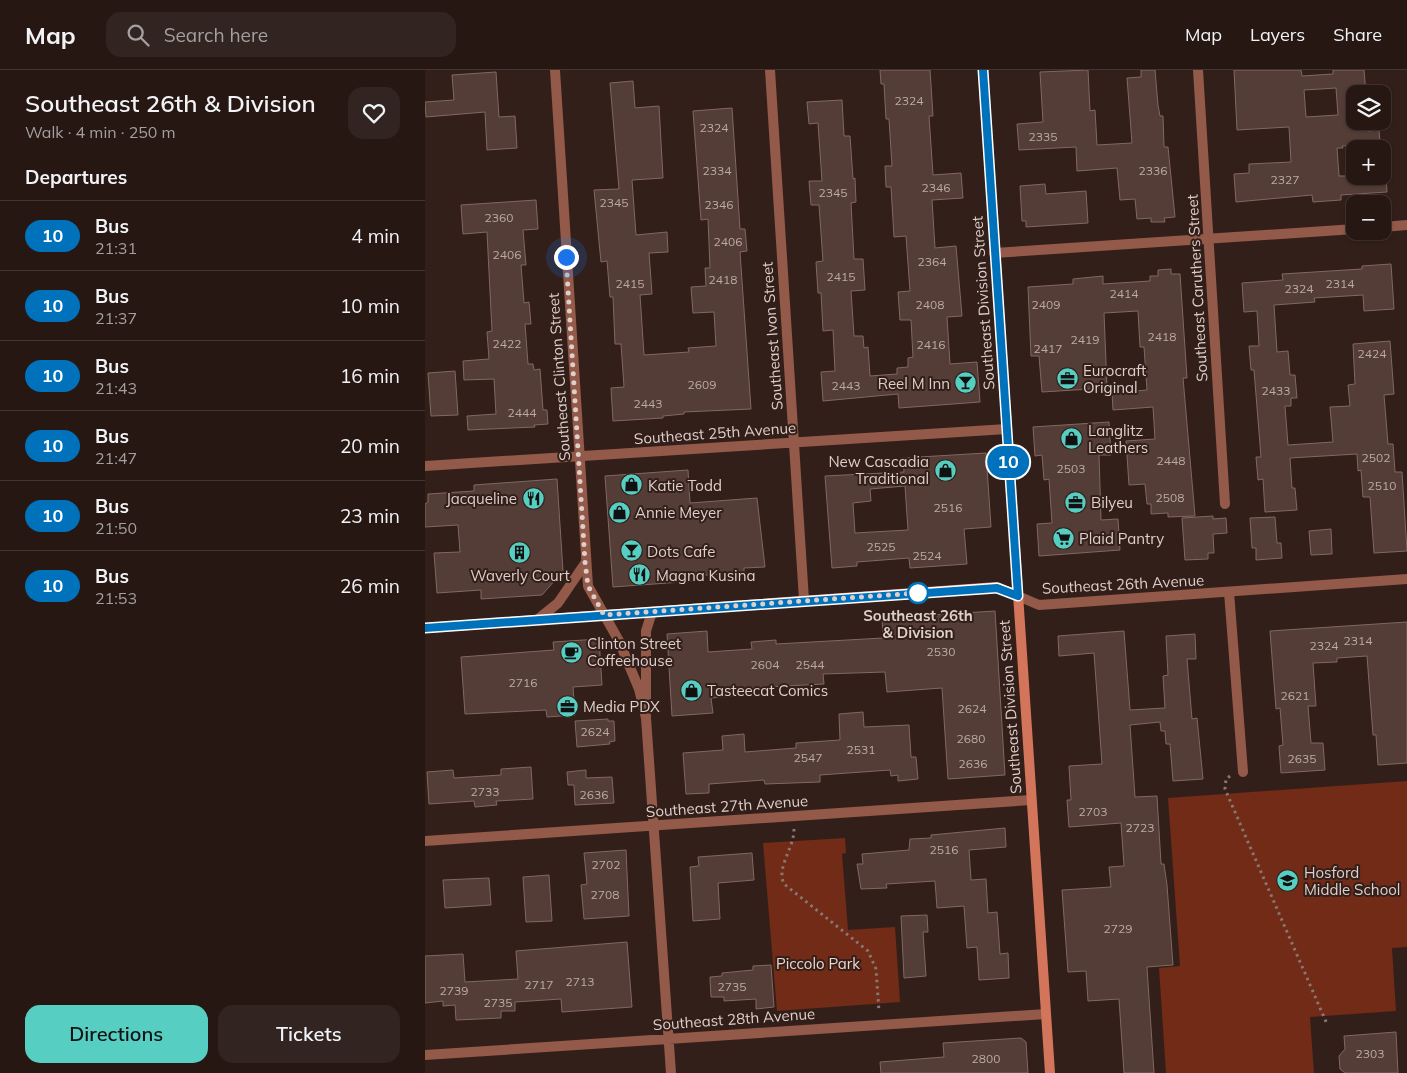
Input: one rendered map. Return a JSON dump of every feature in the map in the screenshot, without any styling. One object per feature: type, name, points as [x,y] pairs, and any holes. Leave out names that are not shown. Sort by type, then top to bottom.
[{"type":"main road","name":"Southeast Division Street","points":[[983,70],[1050,1073]]},
{"type":"main road","name":"Southeast 26th Avenue","points":[[425,628],[997,588],[1018,596]]},
{"type":"street","name":"Southeast Clinton Street","points":[[555,70],[588,586],[619,641],[633,674],[646,718]]},
{"type":"street","name":"Southeast Ivon Street","points":[[770,70],[804,600]]},
{"type":"street","name":"Southeast Caruthers Street","points":[[1199,70],[1225,504]]},
{"type":"street","points":[[1391,226],[1407,225]]},
{"type":"street","points":[[995,253],[1346,230]]},
{"type":"street","name":"Southeast 25th Avenue","points":[[425,466],[579,458],[1007,429]]},
{"type":"street","points":[[537,620],[558,603],[585,562]]},
{"type":"street","name":"Southeast 26th Avenue","points":[[1018,596],[1039,605],[1407,579]]},
{"type":"street","points":[[1229,592],[1243,772]]},
{"type":"street","name":"Southeast Clinton Street","points":[[652,612],[646,631],[646,718],[671,1073]]},
{"type":"street","name":"Southeast 27th Avenue","points":[[425,841],[1031,800]]},
{"type":"street","name":"Southeast 28th Avenue","points":[[425,1055],[1046,1014]]},
{"type":"path","points":[[1225,789],[1327,1024]]},
{"type":"path","points":[[794,816],[794,841],[781,870],[782,879],[788,890],[863,946],[873,958],[876,969],[879,1024]]},
{"type":"green space","name":"Hosford Middle School","points":[[1407,781],[1407,947],[1392,948],[1396,1011],[1310,1017],[1314,1073],[1166,1073],[1159,968],[1180,966],[1168,798]]},
{"type":"green space","name":"Piccolo Park","points":[[845,838],[846,853],[842,854],[848,930],[895,927],[900,1002],[777,1011],[763,843]]},
{"type":"building","points":[[880,70],[930,70],[933,116],[929,116],[933,175],[961,173],[963,198],[932,200],[935,248],[956,246],[962,316],[947,317],[950,364],[977,362],[980,402],[899,408],[898,394],[823,401],[821,372],[835,371],[833,330],[823,331],[821,293],[818,293],[816,262],[823,261],[819,205],[811,205],[809,181],[822,181],[818,123],[809,124],[807,102],[842,100],[844,136],[850,136],[853,179],[855,178],[856,202],[851,203],[854,259],[863,259],[865,290],[851,291],[854,336],[863,336],[864,348],[868,347],[870,376],[897,374],[897,368],[908,367],[908,358],[913,357],[911,320],[900,320],[898,292],[910,291],[906,236],[894,237],[891,187],[886,187],[885,166],[892,166],[889,119],[886,119],[884,84],[881,84]]},
{"type":"building","points":[[1088,70],[1090,111],[1095,110],[1097,145],[1132,143],[1127,78],[1141,77],[1141,70],[1155,70],[1158,105],[1160,116],[1163,116],[1164,147],[1168,147],[1175,217],[1164,218],[1165,222],[1151,222],[1151,218],[1137,219],[1135,199],[1120,200],[1117,168],[1077,171],[1076,147],[1019,150],[1017,124],[1043,122],[1040,72]]},
{"type":"building","points":[[1234,70],[1301,70],[1302,76],[1333,74],[1333,70],[1364,70],[1365,85],[1346,85],[1346,130],[1379,130],[1380,140],[1346,140],[1346,146],[1337,148],[1339,176],[1346,176],[1346,185],[1387,185],[1387,192],[1341,195],[1341,200],[1313,202],[1312,195],[1236,202],[1234,174],[1249,173],[1249,164],[1291,162],[1289,127],[1237,130]],"holes":[[[1336,88],[1338,115],[1306,117],[1304,90]]]},
{"type":"building","points":[[496,72],[499,117],[515,116],[517,148],[487,150],[485,112],[426,117],[425,102],[454,100],[452,75]]},
{"type":"building","points":[[633,81],[635,108],[659,106],[663,178],[632,180],[636,235],[667,232],[668,252],[649,253],[652,294],[640,295],[644,355],[689,352],[688,348],[716,346],[714,312],[693,313],[691,287],[706,286],[705,268],[710,268],[708,219],[701,220],[693,111],[732,108],[740,229],[745,229],[747,251],[740,252],[751,409],[684,412],[684,414],[663,416],[663,418],[613,421],[611,388],[624,387],[621,344],[615,344],[613,297],[610,297],[607,261],[601,262],[594,190],[619,189],[610,83]]},
{"type":"building","points":[[1045,184],[1046,194],[1086,191],[1088,223],[1026,227],[1026,221],[1022,221],[1020,186]]},
{"type":"building","points":[[536,200],[538,229],[523,230],[526,265],[521,265],[524,303],[529,302],[531,324],[525,324],[528,364],[533,364],[534,370],[540,369],[543,410],[547,410],[548,424],[534,425],[535,427],[468,430],[467,416],[496,414],[494,379],[464,380],[463,361],[489,359],[487,332],[492,331],[487,232],[463,234],[461,205]]},
{"type":"building","points":[[1391,264],[1394,309],[1364,311],[1363,295],[1314,298],[1315,302],[1274,305],[1277,352],[1288,351],[1290,375],[1295,375],[1297,398],[1291,398],[1291,406],[1285,406],[1288,445],[1333,442],[1330,407],[1350,406],[1348,385],[1355,384],[1353,344],[1390,341],[1394,394],[1384,395],[1388,444],[1393,444],[1395,472],[1402,472],[1407,551],[1374,553],[1370,497],[1363,497],[1361,470],[1358,471],[1357,454],[1290,458],[1292,488],[1295,488],[1297,510],[1265,512],[1263,479],[1258,480],[1256,457],[1261,457],[1254,370],[1251,370],[1249,346],[1259,346],[1257,311],[1244,312],[1242,283],[1283,280],[1282,274],[1362,269],[1362,266]]},
{"type":"building","points":[[1171,269],[1171,274],[1180,274],[1187,378],[1183,378],[1195,516],[1168,517],[1168,513],[1151,514],[1151,504],[1147,504],[1145,484],[1129,485],[1126,441],[1155,439],[1153,407],[1113,410],[1112,393],[1147,390],[1144,347],[1140,347],[1138,311],[1104,313],[1107,388],[1042,392],[1039,356],[1031,356],[1028,287],[1073,284],[1073,279],[1103,276],[1103,284],[1150,281],[1150,276],[1158,276],[1158,270]]},
{"type":"building","points":[[455,371],[458,415],[431,416],[428,373]]},
{"type":"building","points":[[1109,422],[1111,455],[1099,455],[1101,520],[1118,519],[1120,550],[1039,556],[1037,524],[1052,523],[1049,479],[1044,480],[1042,455],[1035,456],[1033,427]]},
{"type":"building","points":[[986,453],[991,527],[964,529],[967,564],[910,568],[909,558],[857,562],[857,566],[832,568],[825,476],[904,472],[903,458]],"holes":[[[905,486],[908,530],[855,533],[853,503],[871,501],[870,489]]]},
{"type":"building","points":[[688,470],[690,503],[757,498],[765,567],[744,568],[744,572],[695,576],[695,581],[613,587],[605,476]]},
{"type":"building","points":[[557,479],[563,571],[542,595],[481,599],[481,590],[437,593],[434,553],[460,552],[458,525],[425,527],[425,504],[428,502],[428,494],[474,491],[474,485]]},
{"type":"building","points":[[1213,516],[1213,519],[1226,518],[1227,533],[1213,534],[1214,553],[1208,553],[1208,559],[1185,560],[1182,518]]},
{"type":"building","points":[[1275,517],[1277,543],[1281,543],[1282,558],[1256,560],[1256,548],[1252,548],[1250,518]]},
{"type":"building","points":[[1331,529],[1332,554],[1311,555],[1309,531]]},
{"type":"building","points":[[995,611],[1005,775],[948,779],[942,688],[887,692],[885,672],[823,674],[824,684],[747,688],[747,695],[711,698],[713,713],[672,716],[667,634],[707,631],[708,652],[752,649],[751,642],[776,640],[776,644],[883,638],[882,618]]},
{"type":"building","points":[[1407,622],[1407,763],[1378,765],[1376,735],[1373,735],[1367,656],[1337,658],[1337,662],[1313,663],[1316,706],[1308,706],[1311,743],[1323,743],[1325,770],[1281,773],[1279,746],[1283,745],[1280,708],[1276,709],[1270,631]]},
{"type":"building","points":[[1124,631],[1130,710],[1165,708],[1163,676],[1168,675],[1166,636],[1195,634],[1196,659],[1187,659],[1192,719],[1197,718],[1203,779],[1173,781],[1170,744],[1166,744],[1165,731],[1161,731],[1160,722],[1130,725],[1135,797],[1157,796],[1161,864],[1164,864],[1167,885],[1173,965],[1147,967],[1154,1073],[1124,1073],[1119,999],[1088,1001],[1086,971],[1068,972],[1062,890],[1111,887],[1109,867],[1124,866],[1121,823],[1069,827],[1067,800],[1071,800],[1069,766],[1102,764],[1094,653],[1059,656],[1058,636]]},
{"type":"building","points":[[599,639],[602,685],[573,687],[575,715],[547,717],[546,710],[465,714],[461,657],[554,650],[553,642]]},
{"type":"building","points":[[863,712],[864,727],[909,725],[911,757],[916,757],[918,779],[898,781],[898,775],[891,776],[890,770],[820,775],[820,782],[765,784],[764,780],[709,784],[709,793],[686,794],[683,753],[723,750],[722,736],[744,734],[745,752],[796,748],[796,743],[840,740],[839,714]]},
{"type":"building","points":[[608,719],[608,721],[614,721],[615,741],[609,742],[610,744],[577,747],[575,721]]},
{"type":"building","points":[[531,767],[533,799],[496,801],[497,805],[475,807],[474,801],[429,804],[427,772],[453,770],[454,778],[501,775],[501,769]]},
{"type":"building","points":[[586,770],[586,778],[612,777],[614,803],[575,805],[574,785],[568,785],[567,772]]},
{"type":"building","points":[[1005,828],[1006,847],[969,850],[971,880],[986,879],[988,913],[997,912],[1000,954],[1008,953],[1009,978],[979,980],[977,947],[967,948],[964,906],[937,908],[935,881],[886,884],[887,888],[861,889],[857,864],[863,864],[862,854],[909,850],[910,839],[931,838],[931,835]]},
{"type":"building","points":[[626,850],[629,916],[584,919],[581,885],[587,884],[584,853]]},
{"type":"building","points":[[752,853],[754,880],[718,883],[720,919],[693,921],[690,867],[699,866],[698,857]]},
{"type":"building","points":[[549,875],[552,921],[526,922],[523,877]]},
{"type":"building","points":[[489,878],[491,905],[445,908],[443,880]]},
{"type":"building","points":[[927,915],[928,932],[923,932],[926,976],[904,978],[901,916]]},
{"type":"building","points":[[627,942],[632,1007],[562,1012],[561,999],[515,1002],[515,1011],[501,1011],[501,1018],[456,1020],[455,1005],[443,1006],[443,1001],[425,1003],[425,956],[463,954],[465,982],[518,979],[516,951]]},
{"type":"building","points":[[771,965],[774,1007],[756,1009],[756,999],[724,1001],[724,997],[711,997],[710,977],[722,976],[722,973],[753,970],[753,966]]},
{"type":"building","points":[[1396,1032],[1398,1073],[1345,1073],[1340,1069],[1339,1056],[1345,1049],[1344,1036]]},
{"type":"building","points":[[1021,1038],[1026,1042],[1028,1073],[881,1073],[880,1062],[944,1057],[943,1043]]},
{"type":"bus line","name":"10","points":[[425,628],[997,588],[1018,596],[983,70]]},
{"type":"place","name":"Eurocraft Original","points":[[1067,379]]},
{"type":"place","name":"Reel M Inn","points":[[966,383]]},
{"type":"place","name":"Langlitz Leathers","points":[[1072,439]]},
{"type":"place","name":"New Cascadia Traditional","points":[[945,470]]},
{"type":"place","name":"Katie Todd","points":[[632,485]]},
{"type":"place","name":"Jacqueline","points":[[533,498]]},
{"type":"place","name":"Bilyeu","points":[[1075,502]]},
{"type":"place","name":"Annie Meyer","points":[[619,512]]},
{"type":"place","name":"Plaid Pantry","points":[[1063,538]]},
{"type":"place","name":"Dots Cafe","points":[[631,551]]},
{"type":"place","name":"Waverly Court","points":[[520,552]]},
{"type":"place","name":"Magna Kusina","points":[[640,575]]},
{"type":"place","name":"Southeast 26th & Division","points":[[918,593]]},
{"type":"place","name":"Clinton Street Coffeehouse","points":[[571,652]]},
{"type":"place","name":"Tasteecat Comics","points":[[691,690]]},
{"type":"place","name":"Media PDX","points":[[567,706]]},
{"type":"place","name":"Hosford Middle School","points":[[1288,881]]},
{"type":"route","points":[[566,257],[585,562],[588,586],[604,615],[918,593]]}]
